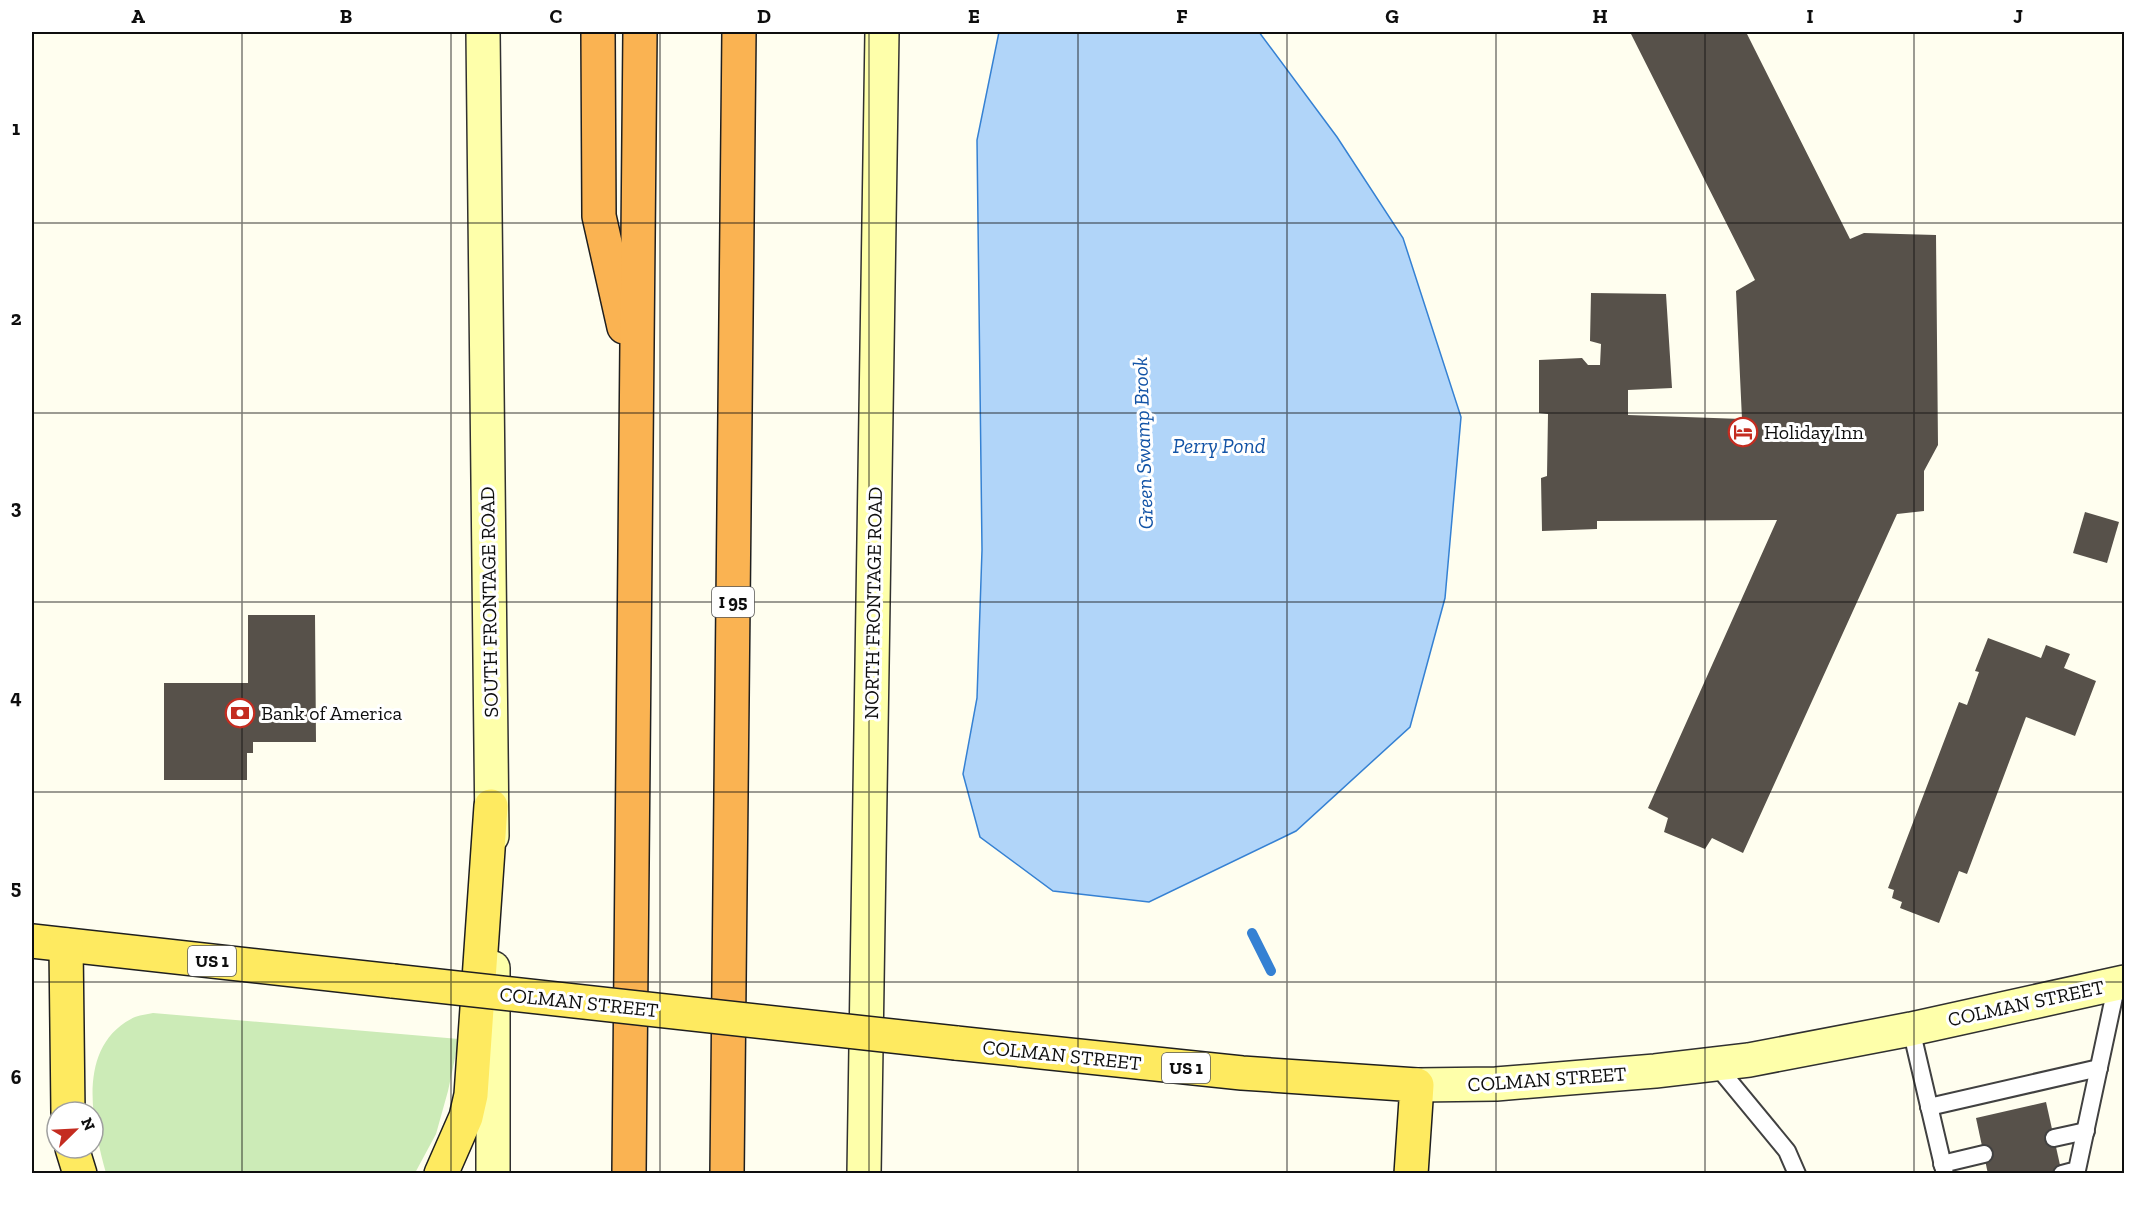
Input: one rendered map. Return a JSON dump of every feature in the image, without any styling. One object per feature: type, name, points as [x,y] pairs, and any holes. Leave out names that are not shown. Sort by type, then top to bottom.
[{"type":"highway","points":[[598,32],[599,216],[636,378]]},
{"type":"highway","points":[[629,1173],[640,32]]},
{"type":"highway","name":"I 95","points":[[727,1173],[739,32]]},
{"type":"main road","name":"SOUTH FRONTAGE ROAD","points":[[483,32],[493,1173]]},
{"type":"main road","name":"NORTH FRONTAGE ROAD","points":[[864,1173],[882,32]]},
{"type":"main road","points":[[441,1173],[466,1117],[471,1095],[491,806]]},
{"type":"main road","name":"COLMAN STREET","points":[[32,941],[1242,1073],[1418,1085],[1496,1084],[1716,1065],[1911,1029],[2120,982]]},
{"type":"main road","points":[[66,945],[68,1100]]},
{"type":"main road","points":[[1411,1173],[1418,1085]]},
{"type":"lane","points":[[2062,1173],[2077,1170],[2120,982]]},
{"type":"lane","points":[[1911,1029],[1944,1169],[1984,1154]]},
{"type":"lane","points":[[1716,1065],[1787,1151],[1797,1173]]},
{"type":"lane","points":[[1929,1107],[2099,1068]]},
{"type":"lane","points":[[2054,1138],[2086,1131]]},
{"type":"green space","points":[[153,1013],[459,1039],[436,1134],[415,1173],[106,1173],[103,1160],[105,1160],[105,1100],[93,1100],[95,1069],[102,1049],[113,1032],[139,1016]]},
{"type":"water","name":"Perry Pond","points":[[999,32],[1259,32],[1337,137],[1403,238],[1461,417],[1445,598],[1410,727],[1296,831],[1149,902],[1053,891],[980,837],[963,774],[977,698],[982,550],[977,140]]},
{"type":"building","name":"Holiday Inn","points":[[1630,32],[1746,32],[1850,239],[1864,233],[1936,235],[1938,445],[1924,471],[1924,511],[1897,514],[1743,853],[1712,838],[1705,849],[1664,832],[1668,818],[1648,808],[1777,520],[1597,521],[1597,529],[1542,531],[1541,478],[1547,476],[1548,414],[1539,413],[1539,360],[1582,358],[1588,365],[1600,365],[1601,344],[1590,341],[1591,293],[1666,294],[1672,388],[1628,390],[1628,415],[1742,419],[1736,291],[1755,280]]},
{"type":"building","points":[[2085,512],[2119,522],[2107,563],[2073,553]]},
{"type":"building","name":"Bank of America","points":[[248,615],[315,615],[316,742],[253,742],[253,753],[247,753],[247,780],[164,780],[164,683],[248,683]]},
{"type":"building","points":[[1988,638],[2041,658],[2046,645],[2070,654],[2064,668],[2096,681],[2075,736],[2026,717],[1967,874],[1959,871],[1939,923],[1900,908],[1902,902],[1892,898],[1894,890],[1888,888],[1959,702],[1967,705],[1979,672],[1975,671]]},
{"type":"building","points":[[2046,1102],[2062,1174],[1988,1174],[1976,1118]]},
{"type":"waterway","name":"Green Swamp Brook","points":[[1252,933],[1271,971]]},
{"type":"place","name":"Holiday Inn","points":[[1743,432]]},
{"type":"place","name":"Bank of America","points":[[240,713]]}]
